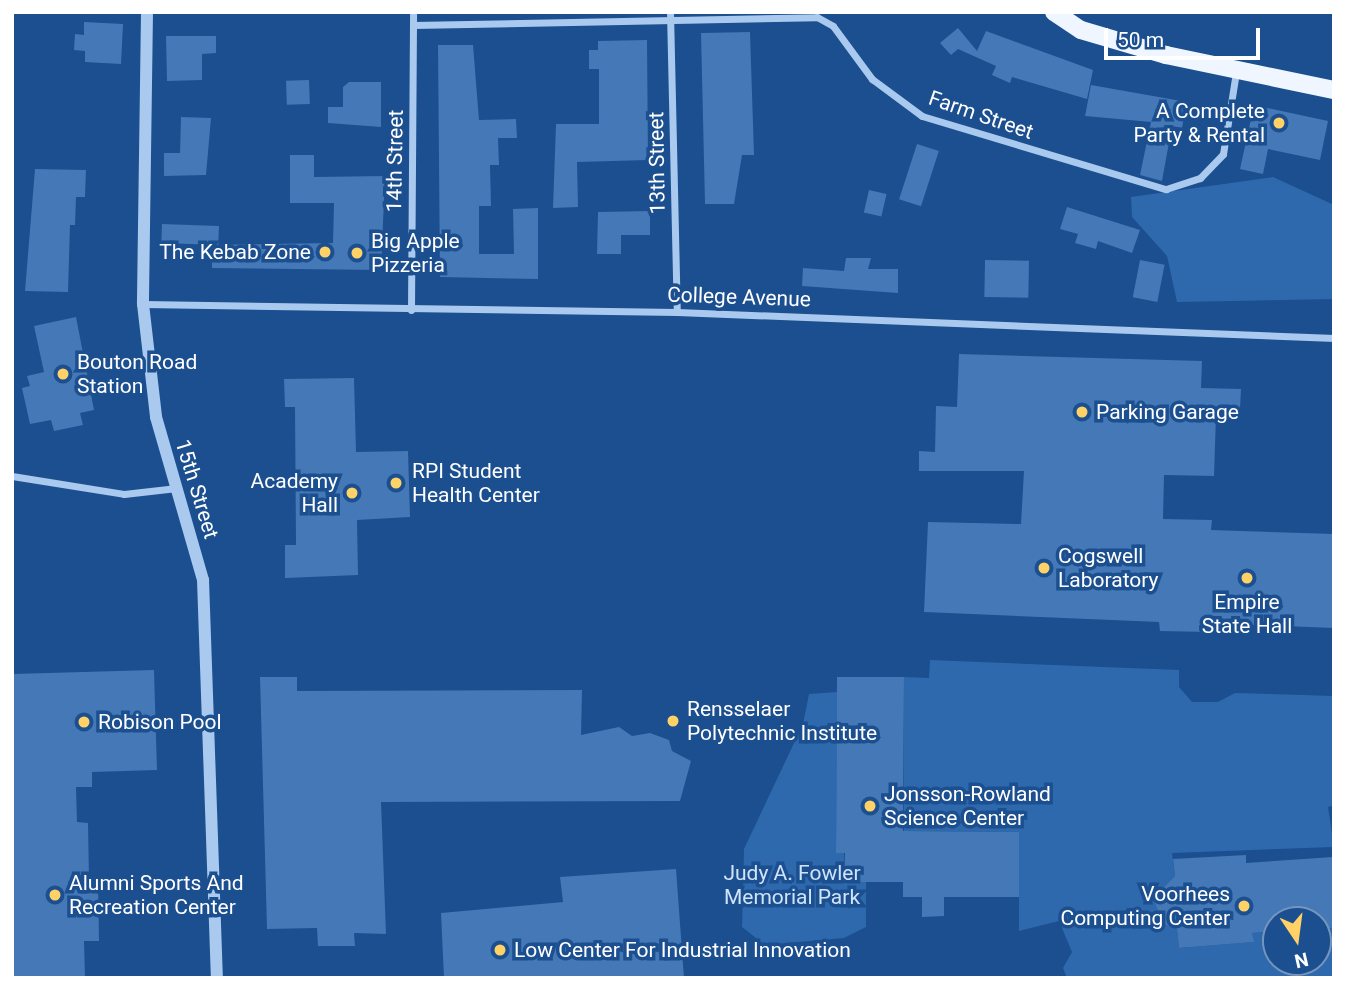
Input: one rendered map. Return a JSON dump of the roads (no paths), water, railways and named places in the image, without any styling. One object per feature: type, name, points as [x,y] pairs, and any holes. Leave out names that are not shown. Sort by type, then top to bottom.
[{"type":"main road","points":[[1054,12],[1081,30],[1236,72],[1334,90]]},
{"type":"street","name":"15th Street","points":[[147,12],[143,304],[156,417],[203,580],[209,635],[217,978]]},
{"type":"street","name":"14th Street","points":[[411,310],[413,12]]},
{"type":"street","name":"13th Street","points":[[670,12],[677,313]]},
{"type":"street","name":"Farm Street","points":[[414,25],[671,24],[817,17],[833,26],[872,79],[922,116],[1145,187],[1193,181],[1223,154],[1236,72]]},
{"type":"street","name":"College Avenue","points":[[143,304],[677,313],[1334,338]]},
{"type":"street","points":[[12,476],[124,494],[177,488]]},
{"type":"place","name":"A Complete Party & Rental","points":[[1279,123]]},
{"type":"place","name":"The Kebab Zone","points":[[325,252]]},
{"type":"place","name":"Big Apple Pizzeria","points":[[357,253]]},
{"type":"place","name":"Bouton Road Station","points":[[63,374]]},
{"type":"place","name":"Parking Garage","points":[[1082,412]]},
{"type":"place","name":"RPI Student Health Center","points":[[396,483]]},
{"type":"place","name":"Academy Hall","points":[[352,493]]},
{"type":"place","name":"Cogswell Laboratory","points":[[1044,568]]},
{"type":"place","name":"Empire State Hall","points":[[1247,578]]},
{"type":"place","name":"Rensselaer Polytechnic Institute","points":[[673,721]]},
{"type":"place","name":"Robison Pool","points":[[84,722]]},
{"type":"place","name":"Jonsson-Rowland Science Center","points":[[870,806]]},
{"type":"place","name":"Alumni Sports And Recreation Center","points":[[55,895]]},
{"type":"place","name":"Voorhees Computing Center","points":[[1244,906]]},
{"type":"place","name":"Low Center For Industrial Innovation","points":[[500,950]]},
{"type":"park label","name":"Judy A. Fowler Memorial Park","points":[[792,885]]}]
